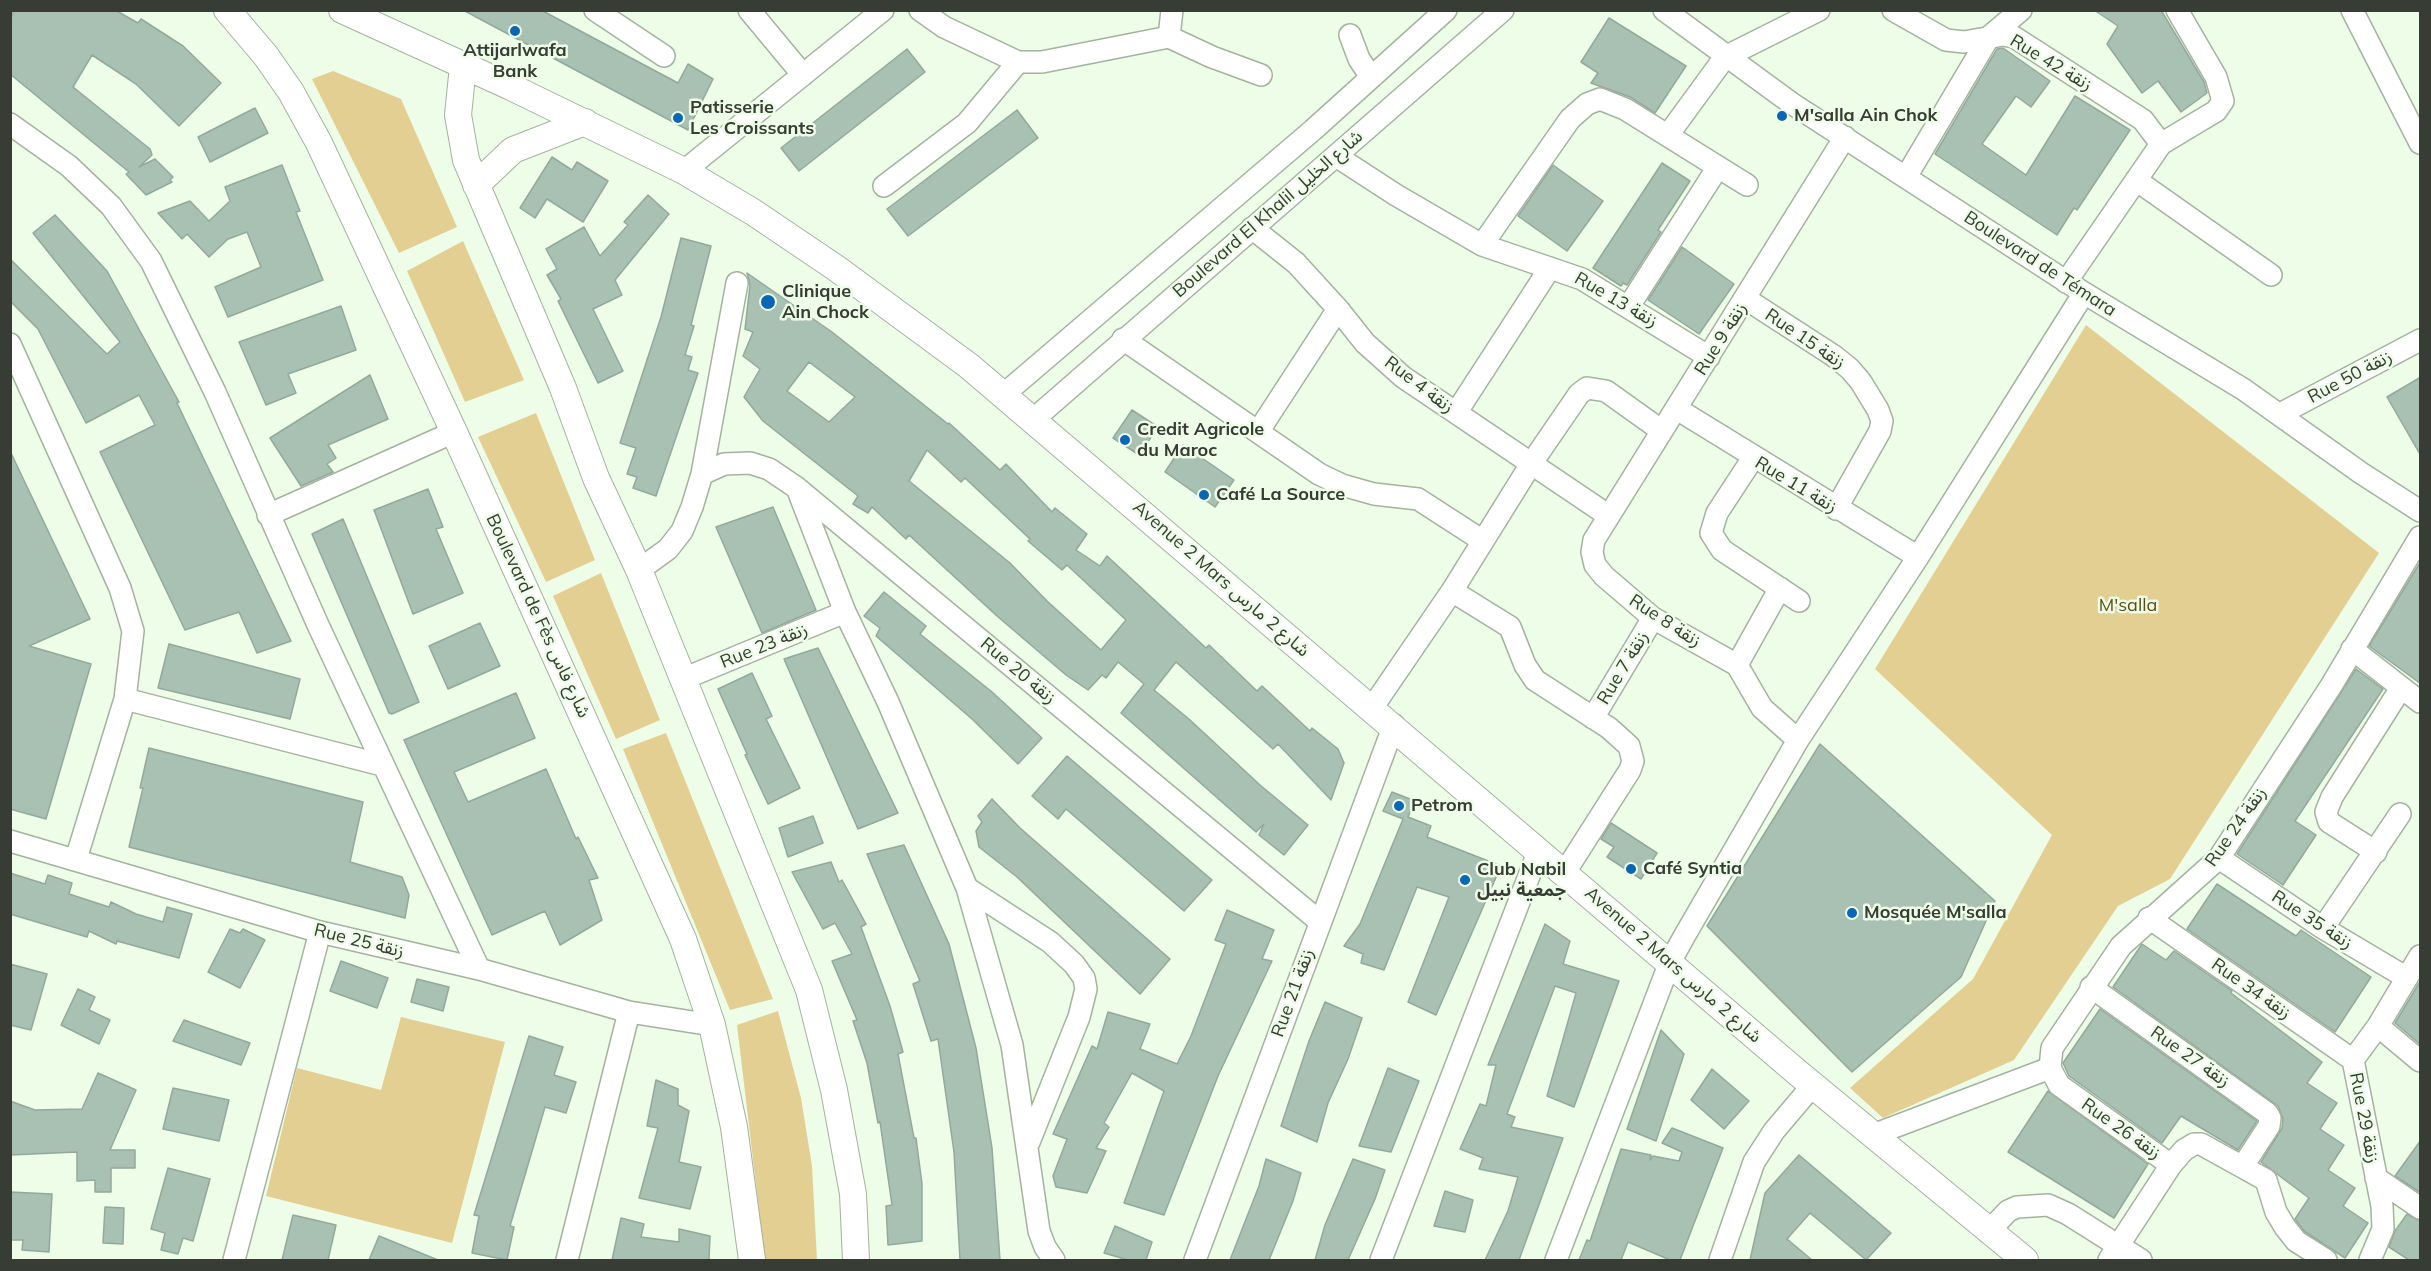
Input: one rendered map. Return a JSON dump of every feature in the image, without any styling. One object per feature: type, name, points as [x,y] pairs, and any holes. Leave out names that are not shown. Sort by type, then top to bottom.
[{"type":"main road","name":"Boulevard de Fès شارع فاس","points":[[227,10],[285,83],[319,143],[454,432],[683,939],[712,1025],[734,1127],[752,1260]]},
{"type":"main road","name":"Avenue 2 Mars شارع 2 مارس","points":[[342,10],[585,122],[684,171],[753,212],[836,268],[969,366],[1394,725],[1813,1085],[1988,1232],[2025,1260]]},
{"type":"main road","points":[[463,66],[458,115],[466,160],[563,388],[596,478],[639,570],[809,990],[834,1090],[853,1194],[856,1260]]},
{"type":"main road","points":[[476,185],[513,150],[585,122]]},
{"type":"street","points":[[595,10],[664,56]]},
{"type":"street","points":[[749,10],[803,75]]},
{"type":"street","points":[[684,171],[883,10]]},
{"type":"street","points":[[920,10],[944,27],[1018,62],[1042,62],[1169,37],[1212,57],[1261,75]]},
{"type":"street","points":[[1169,37],[1172,10]]},
{"type":"street","name":"Boulevard El Khalil شارع الخليل","points":[[1003,395],[1446,10]]},
{"type":"street","name":"Boulevard El Khalil شارع الخليل","points":[[1034,419],[1503,10]]},
{"type":"street","name":"Boulevard de Témara","points":[[1664,10],[1725,57],[1845,137],[2075,288],[2243,389],[2361,473],[2421,511]]},
{"type":"street","points":[[1668,135],[1725,57],[1819,10]]},
{"type":"street","name":"Rue 42 زنقة","points":[[1893,10],[1946,40],[1964,42],[2003,35],[2028,45],[2143,120],[2161,144]]},
{"type":"street","points":[[1906,177],[1989,37],[2021,10]]},
{"type":"street","points":[[1556,1260],[1670,962],[1798,740],[1918,557],[2136,180],[2161,144],[2221,106],[2224,96],[2216,77],[2177,10]]},
{"type":"street","points":[[2352,10],[2421,143]]},
{"type":"street","points":[[1350,35],[1359,59],[1371,77]]},
{"type":"street","points":[[884,186],[967,123],[1018,62]]},
{"type":"street","points":[[1482,245],[1570,119],[1587,104],[1600,99],[1610,101],[1747,185]]},
{"type":"street","points":[[10,124],[69,166],[111,206],[151,261],[215,392],[268,515],[382,765],[479,969]]},
{"type":"street","name":"Rue 9 زنقة","points":[[1594,540],[1845,137]]},
{"type":"street","name":"Rue 13 زنقة","points":[[1336,156],[1396,195],[1482,245],[1582,279],[1709,357]]},
{"type":"street","points":[[1629,306],[1718,167]]},
{"type":"street","points":[[2136,180],[2271,274]]},
{"type":"street","name":"Rue 4 زنقة","points":[[1252,228],[1282,251],[1338,309],[1365,343],[1388,363],[1456,413],[1609,516]]},
{"type":"street","points":[[1456,413],[1550,268]]},
{"type":"street","points":[[639,570],[668,549],[682,531],[702,474],[737,283]]},
{"type":"street","name":"Rue 15 زنقة","points":[[1746,299],[1834,356],[1861,382],[1878,410],[1882,421],[1880,431],[1836,509]]},
{"type":"street","points":[[1258,432],[1338,309]]},
{"type":"street","points":[[1123,339],[1319,474],[1342,485],[1374,494],[1418,499],[1483,541]]},
{"type":"street","name":"Rue 50 زنقة","points":[[2280,414],[2421,340]]},
{"type":"street","points":[[10,344],[128,609],[133,631],[125,699],[76,859]]},
{"type":"street","points":[[1372,708],[1452,591],[1570,405],[1587,388],[1606,391],[1662,431]]},
{"type":"street","name":"Rue 11 زنقة","points":[[1677,409],[1836,509],[1918,557]]},
{"type":"street","points":[[268,515],[454,432]]},
{"type":"street","points":[[1753,458],[1718,513],[1711,533],[1722,550],[1799,601]]},
{"type":"street","name":"Rue 20 زنقة","points":[[702,474],[724,464],[750,463],[769,469],[797,488],[1319,921]]},
{"type":"street","points":[[797,488],[845,612],[893,712],[967,888],[1012,1045],[1029,1142],[1040,1231],[1045,1247],[1054,1260]]},
{"type":"street","name":"Rue 24 زنقة","points":[[2050,1068],[2052,1048],[2121,945],[2149,918],[2199,879],[2219,858],[2421,537]]},
{"type":"street","name":"Rue 8 زنقة","points":[[1594,540],[1592,552],[1595,565],[1614,587],[1653,618],[1737,665]]},
{"type":"street","points":[[1780,588],[1737,665],[1762,708],[1798,740]]},
{"type":"street","points":[[1452,591],[1510,627],[1525,665],[1535,680],[1624,739],[1629,746],[1633,761],[1620,788],[1565,872]]},
{"type":"street","name":"Rue 23 زنقة","points":[[683,679],[845,612]]},
{"type":"street","name":"Rue 7 زنقة","points":[[1593,718],[1653,618]]},
{"type":"street","points":[[2352,650],[2421,702]]},
{"type":"street","points":[[2376,852],[2329,822],[2326,812],[2332,797],[2401,688]]},
{"type":"street","points":[[125,699],[382,765]]},
{"type":"street","name":"Rue 21 زنقة","points":[[1195,1260],[1319,921],[1394,725]]},
{"type":"street","points":[[2323,928],[2400,814]]},
{"type":"street","name":"Rue 25 زنقة","points":[[10,841],[320,932],[479,969],[629,1012],[712,1025]]},
{"type":"street","points":[[1381,1260],[1539,850]]},
{"type":"street","name":"Rue 35 زنقة","points":[[2219,858],[2323,928],[2407,978]]},
{"type":"street","points":[[967,888],[1050,942],[1074,964],[1084,978],[1086,989],[1079,1017],[1029,1142]]},
{"type":"street","name":"Rue 34 زنقة","points":[[2149,918],[2353,1060]]},
{"type":"street","points":[[234,1260],[320,932]]},
{"type":"street","name":"Rue 29 زنقة","points":[[2370,1260],[2383,1229],[2382,1206],[2353,1060],[2378,1026],[2421,956]]},
{"type":"street","name":"Rue 27 زنقة","points":[[2091,987],[2263,1109],[2271,1122],[2242,1166]]},
{"type":"street","points":[[567,1260],[629,1012]]},
{"type":"street","points":[[2378,1026],[2421,1061]]},
{"type":"street","points":[[1873,1135],[2050,1068]]},
{"type":"street","name":"Rue 26 زنقة","points":[[2050,1068],[2059,1085],[2070,1094],[2171,1164]]},
{"type":"street","points":[[1720,1260],[1754,1162],[1774,1131],[1813,1085]]},
{"type":"street","points":[[2114,1254],[2171,1164],[2184,1150],[2194,1144],[2201,1144],[2266,1180],[2276,1212],[2296,1242],[2326,1260]]},
{"type":"street","points":[[2376,1178],[2421,1208]]},
{"type":"street","points":[[1988,1232],[2008,1211],[2017,1206],[2048,1205],[2068,1214],[2114,1254],[2141,1260]]},
{"type":"green space","points":[[333,71],[401,99],[457,227],[399,253],[312,79]]},
{"type":"green space","points":[[463,241],[524,380],[465,402],[407,271]]},
{"type":"green space","name":"M'salla","points":[[2086,325],[2379,553],[2170,879],[2118,906],[2014,1060],[1883,1118],[1850,1088],[1973,979],[2052,835],[1875,669]]},
{"type":"green space","points":[[536,413],[595,560],[546,582],[478,437]]},
{"type":"green space","points":[[601,573],[660,720],[616,739],[553,596]]},
{"type":"green space","points":[[666,733],[773,999],[730,1010],[623,749]]},
{"type":"green space","points":[[778,1011],[801,1098],[812,1166],[817,1260],[765,1260],[737,1025]]},
{"type":"green space","points":[[401,1017],[505,1042],[452,1243],[266,1196],[297,1068],[381,1090]]},
{"type":"building","points":[[14,10],[115,10],[138,23],[141,19],[183,46],[221,83],[179,126],[136,84],[92,55],[73,87],[150,149],[152,155],[139,167],[155,159],[173,177],[170,180],[172,182],[146,195],[126,174],[129,172],[10,74],[10,21]]},
{"type":"building","points":[[463,10],[541,10],[678,83],[688,64],[713,79],[688,130]]},
{"type":"building","points":[[2094,10],[2161,10],[2204,82],[2207,93],[2181,112],[2158,81],[2142,93],[2107,44],[2118,26]]},
{"type":"building","points":[[1609,18],[1686,66],[1655,113],[1630,97],[1591,83],[1598,73],[1581,62]]},
{"type":"building","points":[[2003,48],[2050,81],[2031,107],[2016,96],[1982,144],[2026,175],[2075,96],[2130,130],[2077,210],[2074,208],[2057,235],[1935,154],[1997,49]]},
{"type":"building","points":[[907,49],[925,72],[799,171],[781,148]]},
{"type":"building","points":[[255,108],[268,133],[210,162],[198,137]]},
{"type":"building","points":[[1017,110],[1038,138],[908,236],[887,209]]},
{"type":"building","points":[[552,157],[572,170],[577,162],[608,181],[583,222],[547,199],[535,218],[520,208]]},
{"type":"building","points":[[1662,163],[1690,181],[1658,230],[1661,232],[1627,285],[1623,283],[1621,286],[1593,268]]},
{"type":"building","points":[[282,165],[300,211],[296,212],[323,280],[228,317],[215,287],[261,267],[247,232],[228,239],[209,257],[187,234],[182,239],[158,213],[190,201],[209,221],[230,201],[225,187]]},
{"type":"building","points":[[1553,165],[1603,201],[1567,251],[1518,216]]},
{"type":"building","points":[[648,195],[669,214],[615,280],[622,295],[593,309],[623,371],[598,383],[558,301],[561,299],[547,275],[557,269],[546,249],[584,227],[600,256],[628,225],[624,222]]},
{"type":"building","points":[[55,215],[107,271],[179,402],[177,403],[291,641],[257,653],[239,612],[185,630],[100,452],[155,425],[139,395],[86,423],[38,329],[10,301],[10,259],[107,354],[120,342],[33,233]]},
{"type":"building","points":[[681,238],[711,246],[691,325],[694,326],[685,355],[692,357],[688,370],[698,373],[656,496],[633,488],[637,477],[627,474],[636,448],[620,443],[661,317]]},
{"type":"building","points":[[1682,247],[1734,284],[1699,334],[1648,300]]},
{"type":"building","points":[[747,273],[832,332],[949,423],[1000,470],[1006,464],[1052,512],[1055,508],[1087,534],[1076,550],[1100,566],[1107,556],[1206,648],[1209,645],[1257,691],[1262,686],[1310,731],[1312,728],[1338,749],[1344,763],[1331,800],[1278,744],[1273,749],[1176,662],[1154,690],[1308,825],[1284,855],[1259,835],[1264,824],[1256,832],[1121,713],[1144,684],[1118,662],[1106,678],[1102,675],[1088,690],[1066,675],[997,616],[909,535],[906,539],[872,507],[868,513],[853,504],[858,496],[763,421],[744,397],[760,369],[743,356],[753,332],[745,329],[750,285]],"holes":[[[809,362],[855,397],[829,422],[787,391]],[[927,450],[961,482],[965,478],[1030,539],[1028,541],[1062,570],[1067,565],[1126,620],[1101,650],[1047,601],[1010,563],[909,481]]]},
{"type":"building","points":[[341,306],[356,350],[288,374],[296,393],[266,405],[239,342]]},
{"type":"building","points":[[370,375],[388,419],[328,445],[336,458],[327,464],[333,472],[301,486],[270,438]]},
{"type":"building","points":[[2421,377],[2421,456],[2387,397]]},
{"type":"building","points":[[1132,410],[1158,427],[1139,455],[1113,438]]},
{"type":"building","points":[[1183,445],[1234,480],[1215,507],[1165,472]]},
{"type":"building","points":[[10,451],[90,619],[29,646],[91,664],[46,819],[10,809]]},
{"type":"building","points":[[428,489],[443,527],[436,529],[463,593],[413,614],[374,510]]},
{"type":"building","points":[[773,507],[816,610],[762,633],[716,527]]},
{"type":"building","points":[[343,519],[419,702],[392,714],[389,713],[312,534]]},
{"type":"building","points":[[2421,561],[2421,684],[2369,646]]},
{"type":"building","points":[[884,592],[926,626],[920,634],[992,692],[1042,738],[1018,764],[972,719],[876,636],[880,628],[864,616]]},
{"type":"building","points":[[480,623],[500,666],[448,689],[429,646]]},
{"type":"building","points":[[169,644],[300,679],[290,719],[158,688]]},
{"type":"building","points":[[818,648],[898,813],[858,829],[784,659]]},
{"type":"building","points":[[2356,669],[2383,689],[2295,821],[2316,835],[2283,885],[2237,854]]},
{"type":"building","points":[[752,673],[772,716],[766,719],[800,788],[768,804],[718,689]]},
{"type":"building","points":[[516,693],[535,738],[454,772],[468,802],[546,769],[576,839],[578,837],[598,878],[589,880],[602,920],[560,945],[545,911],[492,935],[404,740]]},
{"type":"building","name":"Mosquée M'salla","points":[[1820,744],[1995,901],[1961,977],[1852,1072],[1707,926]]},
{"type":"building","points":[[149,748],[363,802],[350,862],[402,877],[409,895],[405,918],[129,847],[143,788],[140,788]]},
{"type":"building","points":[[1067,756],[1212,880],[1184,911],[1066,809],[1058,819],[1032,796]]},
{"type":"building","points":[[1392,792],[1415,801],[1408,817],[1431,826],[1427,837],[1501,866],[1436,1015],[1408,1002],[1449,897],[1417,887],[1384,970],[1361,963],[1363,954],[1344,946],[1360,924],[1403,819],[1383,811]]},
{"type":"building","points":[[992,799],[1020,828],[1170,959],[1140,994],[1017,877],[979,847],[976,831],[982,822],[978,816]]},
{"type":"building","points":[[813,816],[823,843],[788,857],[779,828]]},
{"type":"building","points":[[1611,823],[1657,853],[1641,879],[1607,857],[1614,847],[1601,839]]},
{"type":"building","points":[[904,845],[949,944],[976,1048],[992,1148],[1000,1260],[960,1260],[954,1152],[938,1039],[931,1041],[913,984],[920,981],[867,854]]},
{"type":"building","points":[[831,862],[839,882],[842,880],[866,924],[861,927],[890,1006],[903,1052],[898,1054],[914,1138],[916,1138],[922,1184],[922,1241],[888,1245],[886,1206],[892,1205],[880,1122],[878,1123],[867,1063],[853,1021],[857,1020],[832,961],[852,954],[835,923],[823,929],[792,872]]},
{"type":"building","points":[[10,873],[45,884],[48,875],[72,883],[69,894],[109,907],[111,902],[136,914],[163,922],[167,907],[192,914],[179,958],[117,941],[116,944],[89,931],[87,937],[10,914]]},
{"type":"building","points":[[2217,884],[2296,936],[2301,930],[2371,977],[2335,1032],[2187,929]]},
{"type":"building","points":[[1227,910],[1274,930],[1262,959],[1272,961],[1218,1076],[1164,1215],[1124,1203],[1164,1091],[1132,1073],[1104,1123],[1109,1127],[1096,1148],[1106,1151],[1087,1193],[1056,1187],[1053,1176],[1067,1139],[1053,1134],[1092,1046],[1097,1049],[1108,1012],[1150,1024],[1140,1049],[1177,1064],[1191,1036],[1226,944],[1215,940]]},
{"type":"building","points":[[1545,924],[1570,941],[1563,964],[1619,981],[1574,1107],[1547,1096],[1576,993],[1555,986],[1507,1114],[1515,1117],[1511,1127],[1563,1138],[1519,1260],[1485,1260],[1508,1211],[1518,1177],[1479,1169],[1483,1158],[1460,1149],[1480,1104],[1486,1106],[1496,1065],[1488,1065]]},
{"type":"building","points":[[230,929],[240,933],[243,929],[265,940],[240,988],[208,972]]},
{"type":"building","points":[[2142,944],[2166,960],[2174,951],[2232,991],[2231,993],[2322,1062],[2307,1083],[2337,1103],[2320,1129],[2344,1145],[2328,1170],[2355,1188],[2343,1206],[2368,1223],[2345,1258],[2304,1231],[2295,1219],[2309,1198],[2261,1162],[2282,1128],[2283,1119],[2278,1106],[2113,987]]},
{"type":"building","points":[[341,961],[388,978],[377,1008],[330,991]]},
{"type":"building","points":[[10,964],[47,974],[31,1030],[10,1025]]},
{"type":"building","points":[[417,979],[449,987],[443,1011],[411,1002]]},
{"type":"building","points":[[2421,980],[2421,1045],[2395,1023]]},
{"type":"building","points":[[78,989],[95,997],[89,1010],[110,1020],[99,1044],[61,1025]]},
{"type":"building","points":[[1325,1002],[1362,1018],[1348,1059],[1328,1103],[1317,1142],[1281,1126],[1309,1041]]},
{"type":"building","points":[[2100,1009],[2257,1121],[2238,1150],[2181,1116],[2162,1143],[2069,1076],[2063,1063]]},
{"type":"building","points":[[184,1020],[250,1043],[241,1065],[173,1041]]},
{"type":"building","points":[[1661,1030],[1684,1054],[1656,1141],[1627,1129]]},
{"type":"building","points":[[529,1036],[563,1047],[554,1075],[576,1082],[566,1113],[545,1107],[510,1226],[514,1227],[507,1260],[472,1253],[479,1216],[474,1215]]},
{"type":"building","points":[[1388,1068],[1419,1081],[1391,1152],[1359,1146]]},
{"type":"building","points":[[1712,1069],[1749,1101],[1724,1129],[1691,1100]]},
{"type":"building","points":[[98,1073],[136,1090],[110,1150],[135,1150],[135,1168],[111,1168],[111,1192],[95,1192],[95,1180],[77,1181],[77,1152],[10,1155],[10,1101],[35,1110],[82,1109]]},
{"type":"building","points":[[656,1080],[678,1089],[678,1105],[689,1111],[679,1162],[701,1167],[690,1209],[639,1198],[658,1128],[647,1126]]},
{"type":"building","points":[[173,1088],[229,1100],[219,1141],[163,1129]]},
{"type":"building","points":[[2048,1091],[2148,1164],[2114,1218],[2008,1152]]},
{"type":"building","points":[[1672,1128],[1723,1148],[1680,1260],[1670,1260],[1628,1242],[1621,1260],[1579,1260],[1587,1240],[1590,1241],[1621,1149],[1651,1155],[1650,1160],[1653,1156],[1679,1161],[1682,1152],[1662,1143]]},
{"type":"building","points":[[2421,1140],[2421,1193],[2395,1176]]},
{"type":"building","points":[[1799,1155],[1891,1233],[1866,1260],[1810,1213],[1787,1239],[1812,1260],[1750,1260],[1765,1193]]},
{"type":"building","points":[[1266,1159],[1301,1173],[1293,1201],[1269,1260],[1230,1260],[1259,1186]]},
{"type":"building","points":[[1353,1159],[1385,1170],[1375,1199],[1348,1260],[1315,1260],[1325,1225]]},
{"type":"building","points":[[168,1168],[210,1179],[193,1241],[183,1238],[178,1254],[161,1250],[165,1233],[151,1229]]},
{"type":"building","points":[[1445,1191],[1473,1200],[1465,1232],[1434,1226]]},
{"type":"building","points":[[10,1192],[52,1194],[49,1252],[22,1250],[23,1240],[10,1240]]},
{"type":"building","points":[[105,1207],[124,1208],[123,1244],[103,1243]]},
{"type":"building","points":[[2407,1214],[2421,1221],[2421,1260],[2409,1260],[2389,1247],[2395,1231]]},
{"type":"building","points":[[293,1215],[336,1225],[328,1260],[282,1260]]},
{"type":"building","points":[[621,1218],[644,1224],[641,1237],[679,1242],[679,1229],[710,1236],[709,1260],[612,1260]]},
{"type":"building","points":[[1115,1226],[1152,1242],[1146,1260],[1128,1260],[1104,1253]]},
{"type":"building","points":[[379,1236],[438,1260],[369,1260]]},
{"type":"place","name":"Attijarlwafa Bank","points":[[515,31]]},
{"type":"place","name":"M'salla Ain Chok","points":[[1782,116]]},
{"type":"place","name":"Patisserie Les Croissants","points":[[678,118]]},
{"type":"place","name":"Clinique Ain Chock","points":[[768,302]]},
{"type":"place","name":"Credit Agricole du Maroc","points":[[1125,440]]},
{"type":"place","name":"Café La Source","points":[[1204,495]]},
{"type":"place","name":"Petrom","points":[[1399,806]]},
{"type":"place","name":"Café Syntia","points":[[1631,869]]},
{"type":"place","name":"Club Nabil جمعية نبيل","points":[[1465,880]]},
{"type":"place","name":"Mosquée M'salla","points":[[1852,913]]}]
